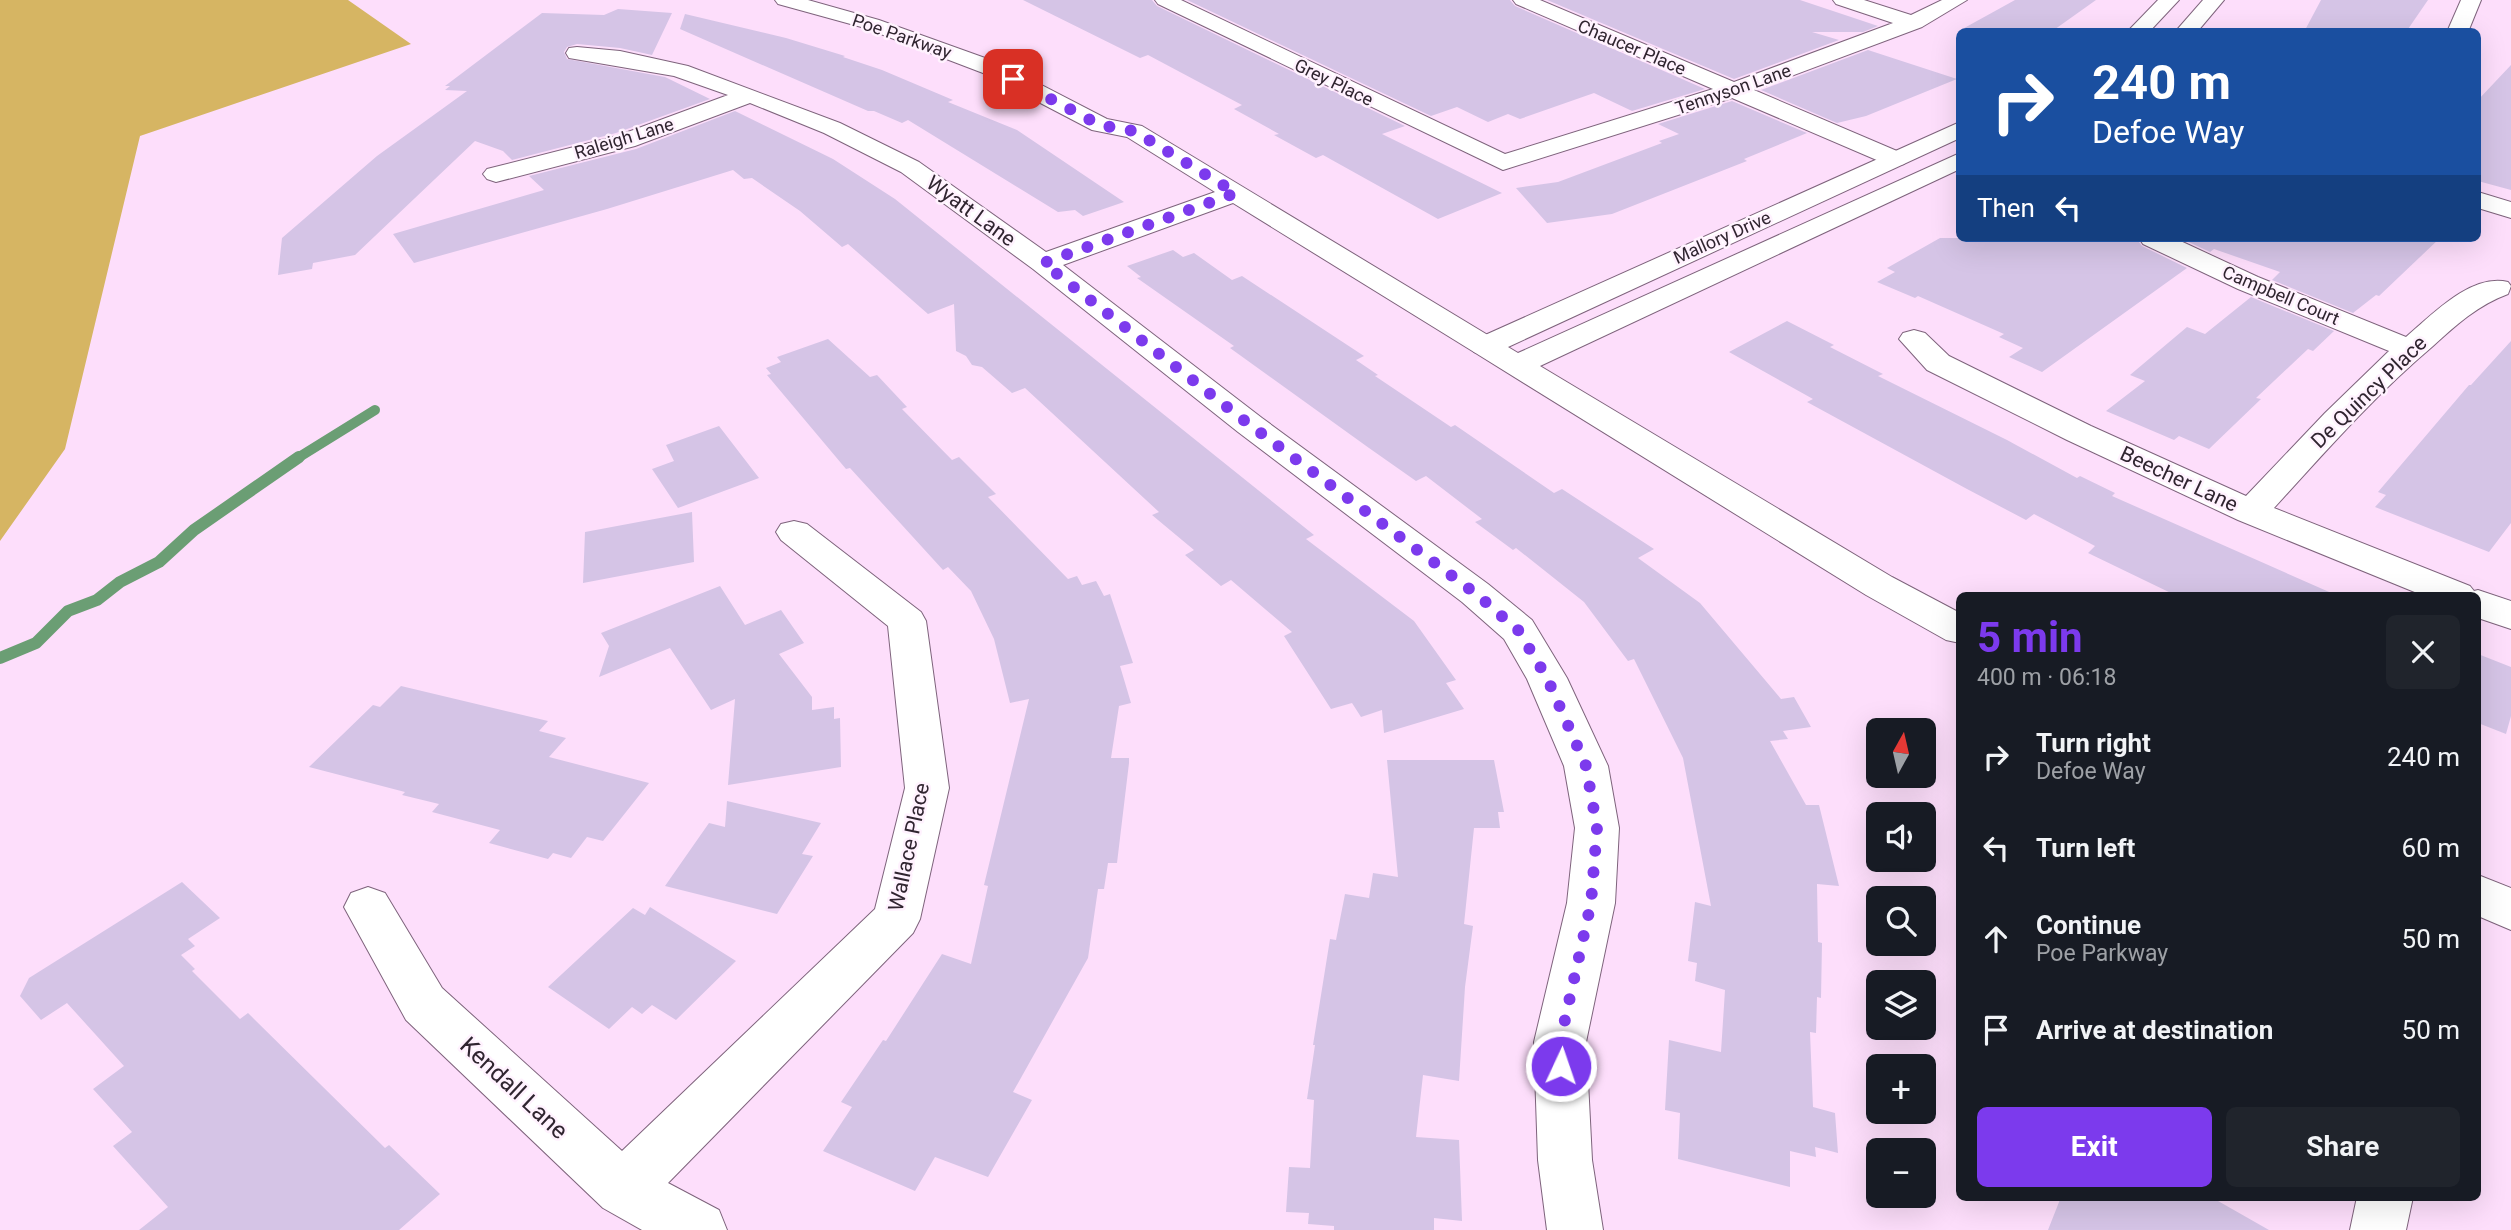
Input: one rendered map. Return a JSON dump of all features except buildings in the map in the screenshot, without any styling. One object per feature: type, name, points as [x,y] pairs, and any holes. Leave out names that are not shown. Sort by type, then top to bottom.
[{"type":"street","name":"Poe Parkway","points":[[785,0],[872,24],[991,68],[1100,125],[1134,131]]},
{"type":"street","name":"Poe Parkway","points":[[841,0],[905,16],[1023,61]]},
{"type":"street","name":"Grey Place","points":[[1165,0],[1503,163]]},
{"type":"street","name":"Chaucer Place","points":[[1523,0],[1895,159]]},
{"type":"street","points":[[1843,0],[1915,23]]},
{"type":"street","name":"Tennyson Lane","points":[[1503,163],[1734,90],[1915,23],[1957,0]]},
{"type":"street","points":[[2141,28],[2169,0]]},
{"type":"street","points":[[2189,28],[2214,0]]},
{"type":"street","points":[[2459,28],[2471,0]]},
{"type":"street","name":"Wyatt Lane","points":[[577,53],[620,58],[680,71],[750,95],[832,128],[910,167],[1043,263],[1250,425],[1475,593],[1518,630],[1547,678],[1586,766],[1597,828],[1591,903],[1560,1042],[1565,1160],[1575,1230]]},
{"type":"street","name":"Raleigh Lane","points":[[496,174],[626,141],[750,95]]},
{"type":"street","points":[[1118,107],[1137,118],[1134,131],[1868,579],[1956,628]]},
{"type":"street","name":"Mallory Drive","points":[[1485,346],[1956,132]]},
{"type":"street","points":[[1517,365],[1956,162]]},
{"type":"street","points":[[1043,263],[1236,193]]},
{"type":"street","points":[[2481,201],[2511,210]]},
{"type":"street","name":"Campbell Court","points":[[2162,242],[2247,282],[2410,349]]},
{"type":"street","name":"De Quincy Place","points":[[2251,512],[2348,407],[2410,349],[2475,295],[2498,288]]},
{"type":"street","name":"Beecher Lane","points":[[1914,339],[1938,363],[2079,433],[2251,512],[2450,592]]},
{"type":"street","name":"Wallace Place","points":[[623,1189],[896,919],[927,788],[907,621],[794,532]]},
{"type":"street","points":[[2481,604],[2511,616]]},
{"type":"street","points":[[2481,895],[2511,910]]},
{"type":"street","name":"Kendall Lane","points":[[368,907],[424,1004],[623,1189],[699,1230]]},
{"type":"street","points":[[2378,1230],[2384,1201]]},
{"type":"shaded area","points":[[0,0],[348,0],[411,44],[140,136],[65,449],[0,541]]},
{"type":"waterway","points":[[297,458],[375,410]]},
{"type":"waterway","points":[[0,658],[36,643],[68,611],[97,600],[120,582],[159,562],[194,530],[297,458]]},
{"type":"route","points":[[1013,79],[1100,125],[1134,131],[1236,193],[1043,263],[1250,425],[1475,593],[1518,630],[1547,678],[1586,766],[1597,828],[1591,903],[1560,1042],[1561,1066]]}]
